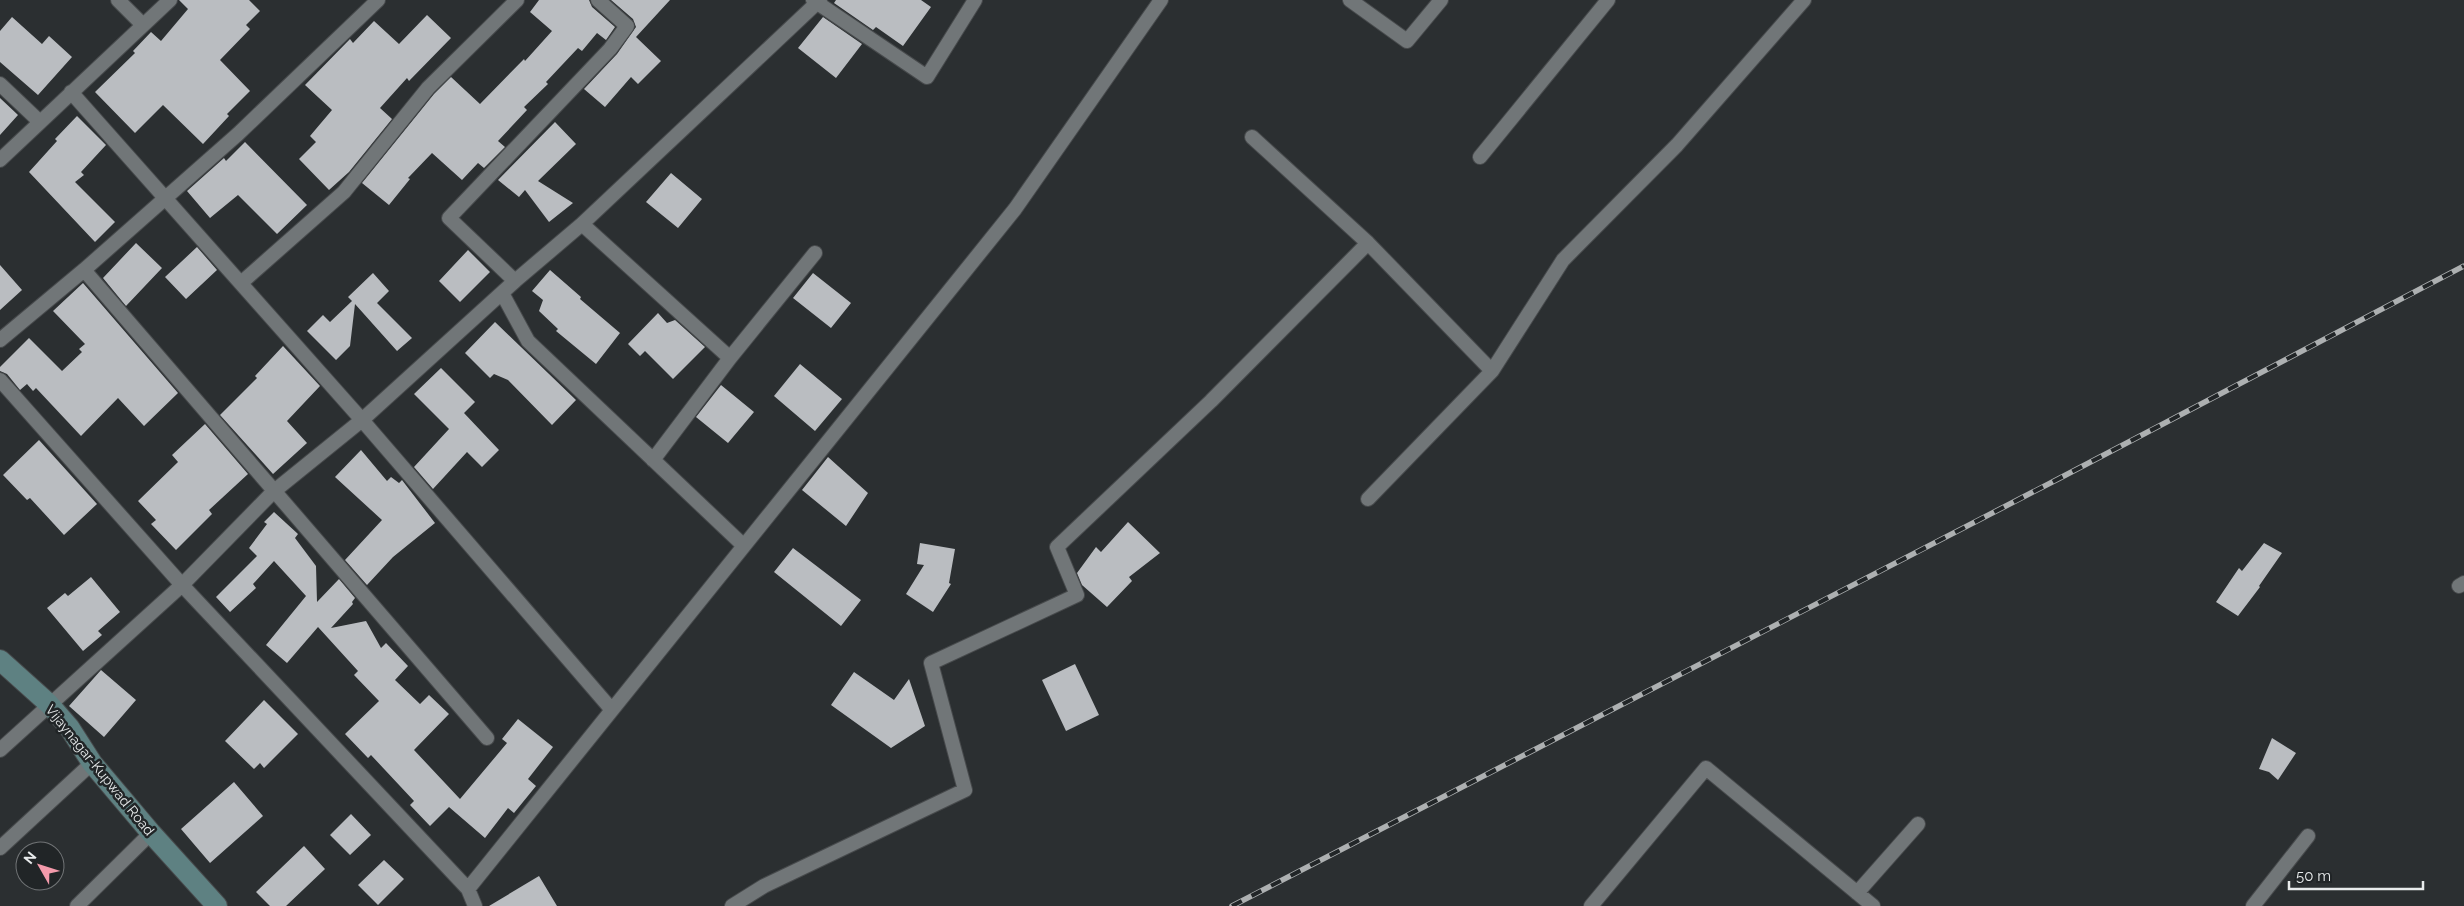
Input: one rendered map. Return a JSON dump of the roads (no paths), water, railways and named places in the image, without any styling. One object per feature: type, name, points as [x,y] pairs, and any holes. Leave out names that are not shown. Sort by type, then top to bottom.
[{"type":"street","points":[[118,0],[144,25]]},
{"type":"street","points":[[0,160],[170,0]]},
{"type":"street","points":[[0,340],[84,270],[238,134],[378,0]]},
{"type":"street","points":[[241,283],[344,192],[428,88],[517,0]]},
{"type":"street","points":[[515,281],[449,218],[610,49],[627,26],[598,0]]},
{"type":"street","points":[[0,750],[182,585],[273,492],[362,420],[515,281],[582,224],[817,1],[927,77],[975,0]]},
{"type":"street","points":[[468,888],[1015,209],[1161,0]]},
{"type":"street","points":[[1350,0],[1407,41],[1440,0]]},
{"type":"street","points":[[1480,157],[1608,0]]},
{"type":"street","points":[[1368,499],[1492,371],[1563,260],[1677,145],[1804,0]]},
{"type":"street","points":[[0,84],[40,122]]},
{"type":"street","points":[[72,92],[362,420],[612,710]]},
{"type":"street","points":[[1252,137],[1368,243],[1492,371]]},
{"type":"street","points":[[582,224],[730,358]]},
{"type":"street","points":[[732,906],[764,886],[965,790],[932,663],[1077,595],[1057,547],[1211,401],[1368,243]]},
{"type":"street","points":[[653,460],[730,358],[816,253]]},
{"type":"street","points":[[84,270],[273,492],[487,738]]},
{"type":"street","points":[[502,293],[528,341],[744,546]]},
{"type":"street","points":[[0,380],[182,585],[468,888],[476,906]]},
{"type":"street","name":"Vijaynagar-Kupwad Road","points":[[0,660],[49,704],[69,727],[92,763],[151,834],[217,906]]},
{"type":"street","points":[[0,848],[92,763]]},
{"type":"street","points":[[1591,906],[1706,768],[1873,906]]},
{"type":"street","points":[[1857,893],[1918,824]]},
{"type":"street","points":[[77,906],[151,834]]},
{"type":"street","points":[[2253,906],[2308,836]]},
{"type":"railway","points":[[1232,906],[2060,478],[2464,266]]}]
